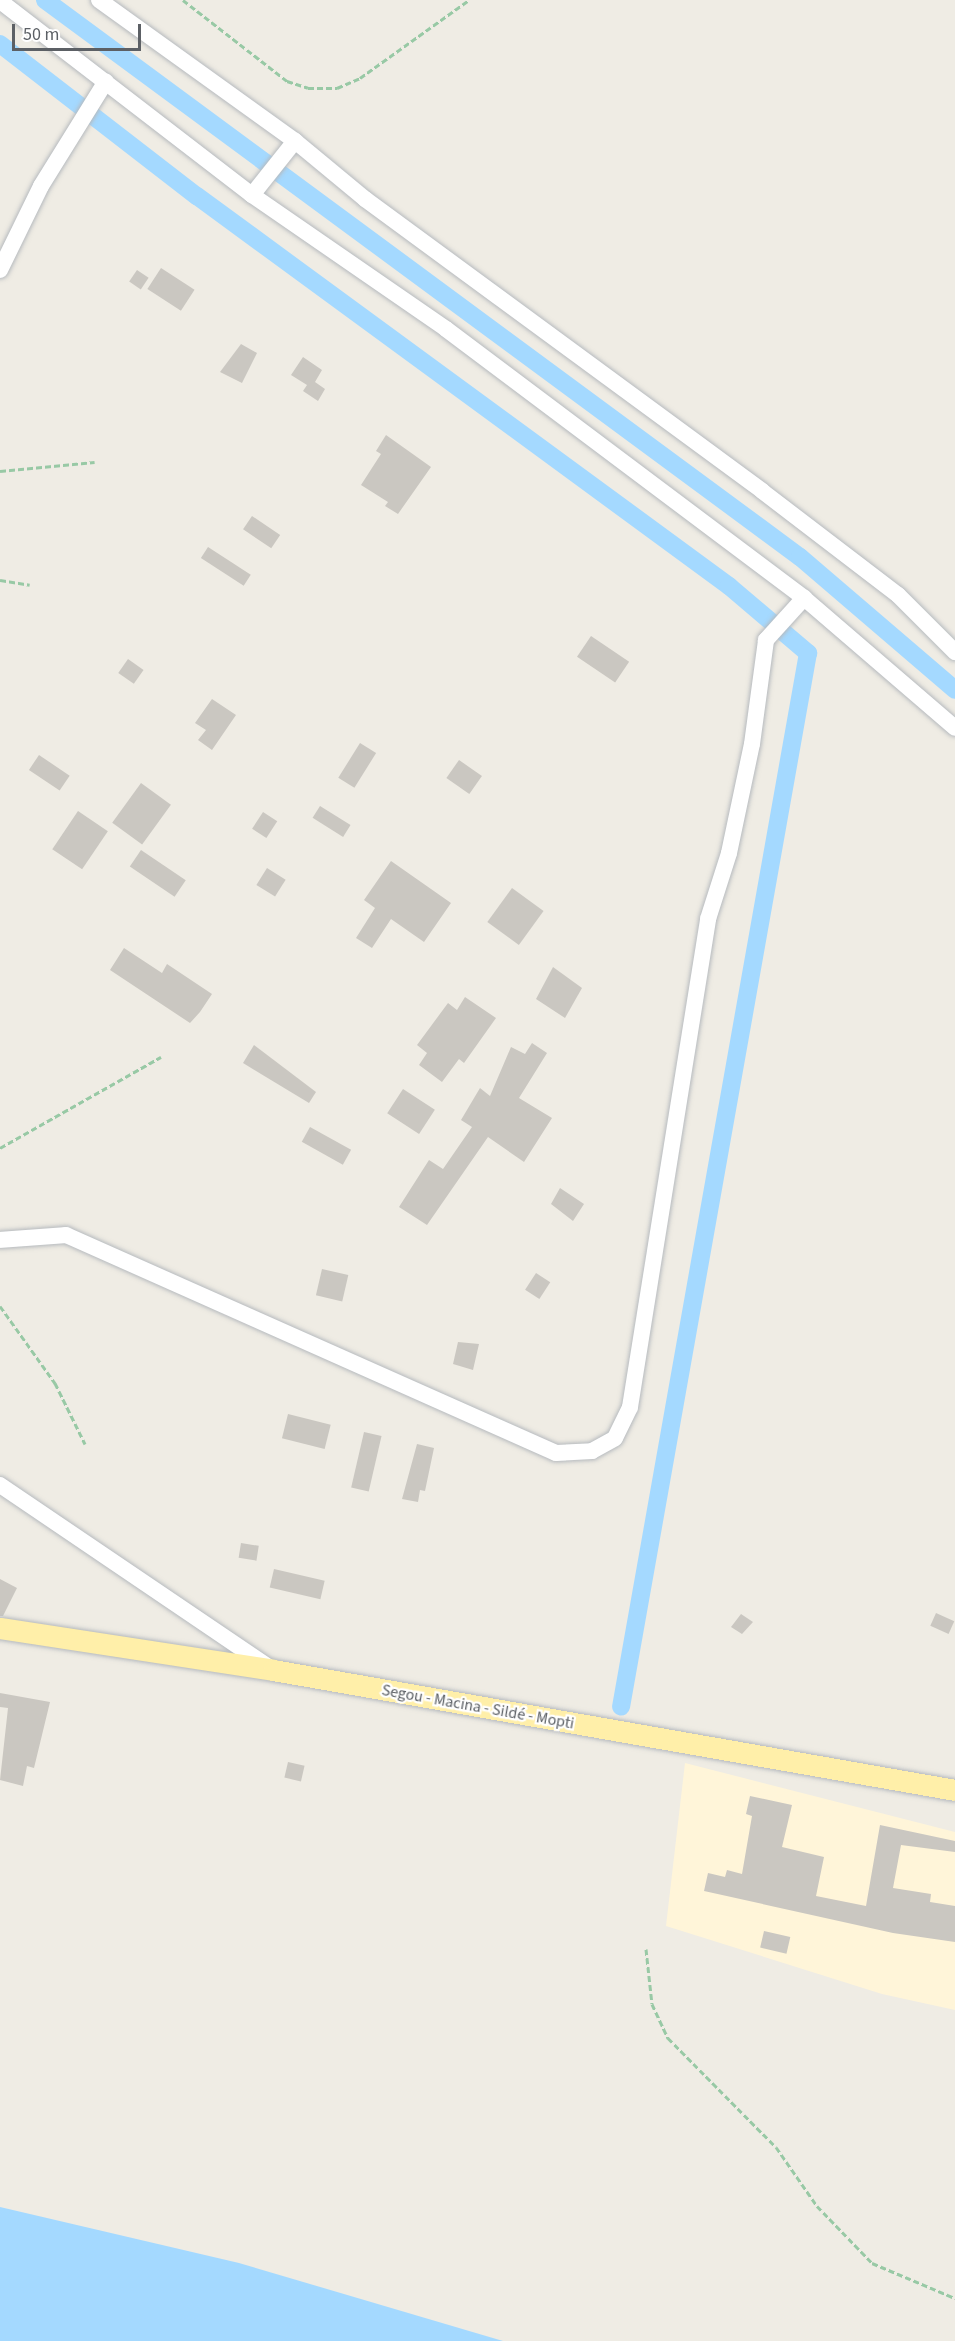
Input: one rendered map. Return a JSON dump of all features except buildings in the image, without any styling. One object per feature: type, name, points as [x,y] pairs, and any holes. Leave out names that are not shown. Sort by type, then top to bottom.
[{"type":"main road","name":"Segou - Macina - Sildé - Mopti","points":[[0,1628],[273,1670],[955,1790]]},
{"type":"street","points":[[99,0],[898,595],[955,652]]},
{"type":"street","points":[[0,1],[446,329],[804,598],[955,728]]},
{"type":"street","points":[[0,270],[41,186],[75,129],[98,99],[106,81]]},
{"type":"street","points":[[256,190],[291,144]]},
{"type":"street","points":[[0,1240],[66,1235],[556,1453],[592,1451],[615,1438],[630,1407],[704,943],[752,744],[766,640],[804,598]]},
{"type":"street","points":[[0,1485],[273,1670]]},
{"type":"path","points":[[183,0],[288,81],[308,88],[337,88],[360,78],[469,0]]},
{"type":"path","points":[[0,471],[94,462]]},
{"type":"path","points":[[0,580],[30,585]]},
{"type":"path","points":[[0,1148],[161,1057]]},
{"type":"path","points":[[0,1306],[55,1383],[85,1444]]},
{"type":"path","points":[[646,1949],[652,2004],[668,2038],[776,2147],[817,2206],[872,2263],[955,2298]]},
{"type":"shaded area","points":[[685,1763],[955,1832],[955,2010],[882,1994],[666,1926]]},
{"type":"water","points":[[0,2207],[239,2263],[503,2341],[0,2341]]},
{"type":"waterway","points":[[45,0],[800,557],[955,690]]},
{"type":"waterway","points":[[0,44],[197,196],[729,586],[808,653],[621,1707]]}]
